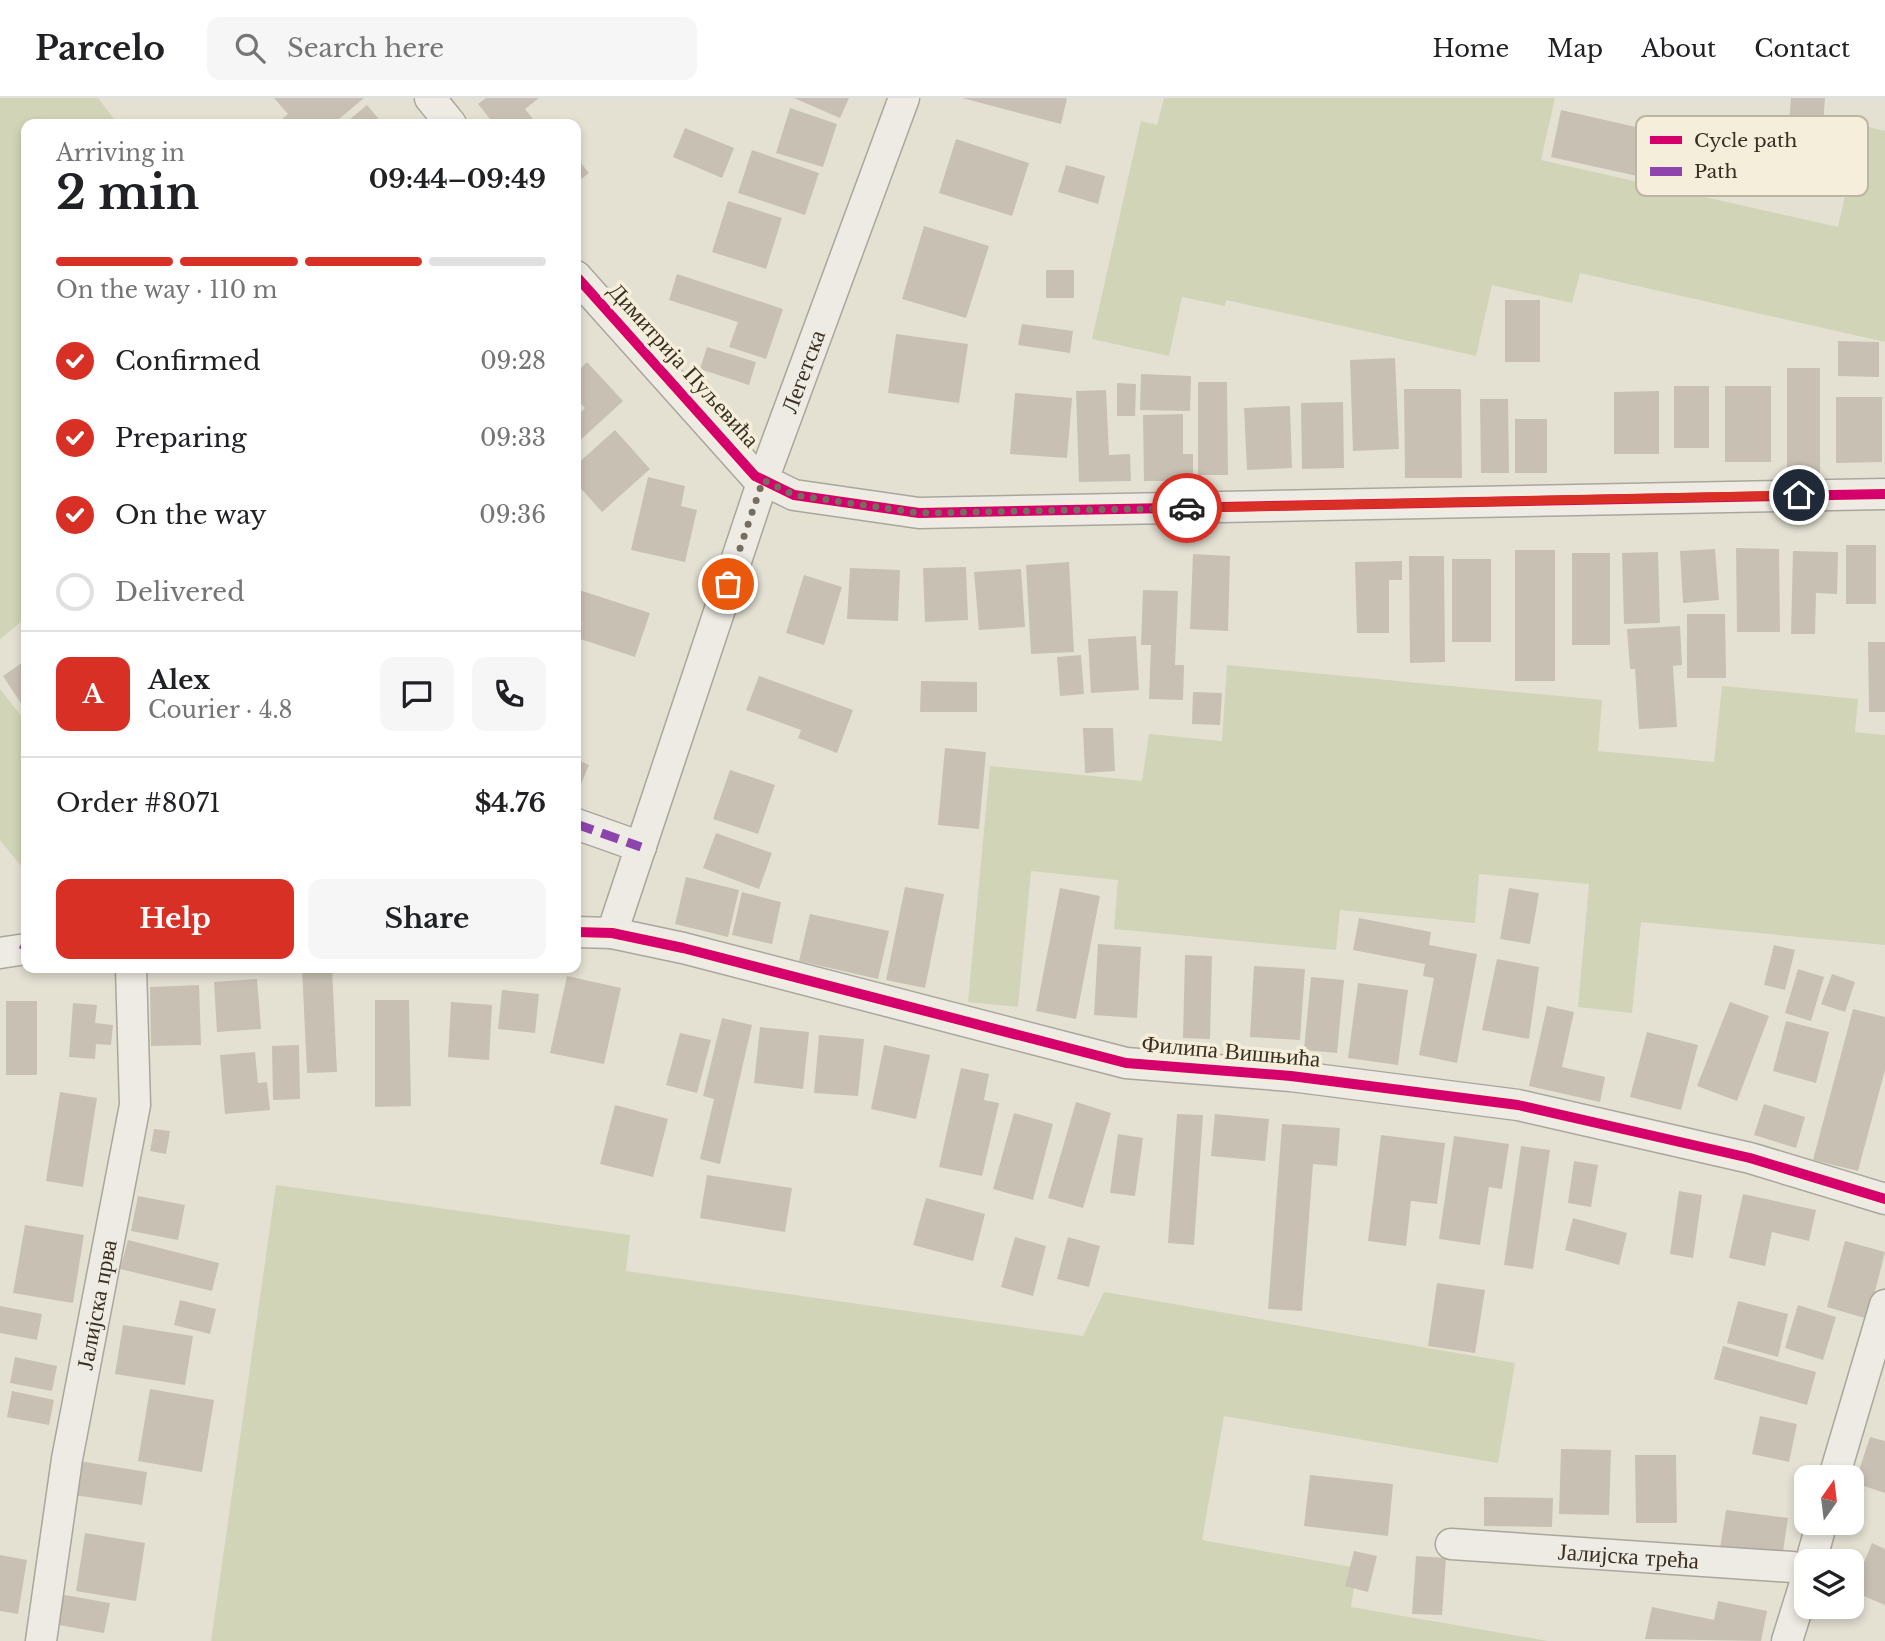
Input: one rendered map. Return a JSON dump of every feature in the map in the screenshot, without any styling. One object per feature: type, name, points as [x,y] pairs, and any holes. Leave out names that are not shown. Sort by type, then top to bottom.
[{"type":"street","points":[[430,98],[447,119]]},
{"type":"street","name":"Легетска","points":[[612,933],[763,480],[904,98]]},
{"type":"street","name":"Димитрија Пуљевића","points":[[581,282],[755,476],[794,495],[919,513],[1885,494]]},
{"type":"street","points":[[581,826],[641,847]]},
{"type":"street","name":"Филипа Вишњића","points":[[581,932],[612,933],[758,966],[1126,1063],[1291,1076],[1518,1105],[1750,1158],[1885,1199]]},
{"type":"street","name":"Јалијска прва","points":[[41,1641],[67,1459],[135,1105],[131,973]]},
{"type":"street","points":[[1838,1465],[1885,1305]]},
{"type":"street","name":"Јалијска трећа","points":[[1451,1544],[1794,1569]]},
{"type":"street","points":[[1787,1641],[1794,1619]]},
{"type":"green space","points":[[0,98],[98,98],[114,119],[21,119],[21,622],[0,639]]},
{"type":"green space","points":[[1164,98],[1555,98],[1541,160],[1636,181],[1636,196],[1701,196],[1838,227],[1845,196],[1868,196],[1868,127],[1885,131],[1885,342],[1580,273],[1572,303],[1492,285],[1476,356],[1226,300],[1225,306],[1182,297],[1169,356],[1092,339],[1141,121],[1157,125]]},
{"type":"green space","points":[[1227,665],[1602,700],[1598,751],[1714,762],[1722,686],[1858,699],[1855,732],[1885,735],[1885,945],[1641,922],[1632,1013],[1578,1007],[1589,884],[1479,874],[1475,923],[1340,910],[1336,950],[1114,929],[1118,880],[1031,871],[1018,1007],[968,1002],[990,766],[1142,781],[1149,734],[1222,741]]},
{"type":"green space","points":[[0,689],[21,716],[21,866],[0,840]]},
{"type":"green space","points":[[276,1185],[630,1235],[626,1271],[1083,1336],[1104,1292],[1515,1363],[1498,1463],[1224,1416],[1202,1540],[1357,1568],[1351,1607],[1548,1641],[211,1641]]},
{"type":"building","points":[[274,98],[364,98],[339,119],[282,119],[288,114]]},
{"type":"building","points":[[486,98],[539,98],[525,109],[533,119],[490,119],[478,104]]},
{"type":"building","points":[[794,98],[849,98],[840,118]]},
{"type":"building","points":[[962,98],[1067,98],[1061,124]]},
{"type":"building","points":[[1791,98],[1825,98],[1824,116],[1790,116]]},
{"type":"building","points":[[367,105],[379,119],[350,119]]},
{"type":"building","points":[[790,108],[837,124],[823,167],[776,153]]},
{"type":"building","points":[[1561,110],[1636,127],[1636,176],[1551,157]]},
{"type":"building","points":[[685,128],[734,148],[722,178],[673,157]]},
{"type":"building","points":[[956,139],[1029,163],[1012,216],[939,193]]},
{"type":"building","points":[[752,150],[819,173],[805,215],[738,193]]},
{"type":"building","points":[[581,163],[589,173],[581,179]]},
{"type":"building","points":[[1066,165],[1105,176],[1098,204],[1058,192]]},
{"type":"building","points":[[728,201],[782,218],[766,269],[712,252]]},
{"type":"building","points":[[924,226],[989,246],[966,318],[902,299]]},
{"type":"building","points":[[1046,270],[1074,270],[1074,298],[1046,298]]},
{"type":"building","points":[[677,274],[783,309],[766,359],[729,347],[738,322],[669,300]]},
{"type":"building","points":[[1505,300],[1540,300],[1540,362],[1505,362]]},
{"type":"building","points":[[1022,324],[1073,331],[1070,353],[1018,345]]},
{"type":"building","points":[[896,334],[968,344],[959,403],[888,393]]},
{"type":"building","points":[[1838,341],[1879,342],[1879,377],[1838,376]]},
{"type":"building","points":[[707,347],[756,362],[749,385],[700,369]]},
{"type":"building","points":[[1395,358],[1399,449],[1353,451],[1350,360]]},
{"type":"building","points":[[587,362],[623,401],[581,439],[581,412],[585,408],[581,404],[581,368]]},
{"type":"building","points":[[1787,368],[1820,368],[1820,476],[1787,475]]},
{"type":"building","points":[[1141,374],[1191,376],[1190,411],[1140,410]]},
{"type":"building","points":[[1198,382],[1227,382],[1228,475],[1198,475]]},
{"type":"building","points":[[1117,383],[1136,384],[1135,416],[1117,416]]},
{"type":"building","points":[[1674,386],[1709,386],[1709,448],[1674,448]]},
{"type":"building","points":[[1725,386],[1771,386],[1771,462],[1725,462]]},
{"type":"building","points":[[1404,389],[1461,389],[1462,478],[1405,478]]},
{"type":"building","points":[[1106,390],[1109,455],[1130,454],[1131,481],[1079,482],[1076,391]]},
{"type":"building","points":[[1659,391],[1659,454],[1614,454],[1614,392]]},
{"type":"building","points":[[1015,393],[1072,398],[1067,458],[1010,454]]},
{"type":"building","points":[[1836,397],[1882,397],[1882,462],[1836,463]]},
{"type":"building","points":[[1480,399],[1508,399],[1509,473],[1481,473]]},
{"type":"building","points":[[1343,402],[1344,468],[1302,469],[1301,403]]},
{"type":"building","points":[[1290,406],[1292,468],[1247,470],[1244,408]]},
{"type":"building","points":[[1183,414],[1183,454],[1193,454],[1193,481],[1144,481],[1143,415]]},
{"type":"building","points":[[1515,419],[1547,419],[1547,473],[1515,473]]},
{"type":"building","points":[[615,430],[650,469],[602,512],[581,489],[581,461]]},
{"type":"building","points":[[648,477],[685,486],[681,506],[697,510],[685,562],[631,550]]},
{"type":"building","points":[[1846,545],[1876,545],[1876,604],[1846,604]]},
{"type":"building","points":[[1736,548],[1779,549],[1780,632],[1737,632]]},
{"type":"building","points":[[1715,549],[1719,600],[1683,603],[1680,551]]},
{"type":"building","points":[[1515,550],[1555,550],[1555,681],[1515,681]]},
{"type":"building","points":[[1793,551],[1838,552],[1837,594],[1816,593],[1815,634],[1791,634]]},
{"type":"building","points":[[1658,552],[1660,623],[1624,624],[1622,553]]},
{"type":"building","points":[[1572,553],[1610,553],[1610,645],[1572,645]]},
{"type":"building","points":[[1193,554],[1230,556],[1228,631],[1190,629]]},
{"type":"building","points":[[1409,556],[1444,556],[1445,662],[1410,663]]},
{"type":"building","points":[[1452,559],[1491,559],[1491,642],[1452,642]]},
{"type":"building","points":[[1402,561],[1402,580],[1389,580],[1389,633],[1357,633],[1355,562]]},
{"type":"building","points":[[1069,562],[1074,652],[1031,654],[1026,565]]},
{"type":"building","points":[[966,567],[968,620],[925,622],[923,568]]},
{"type":"building","points":[[850,568],[900,570],[898,621],[847,619]]},
{"type":"building","points":[[1021,569],[1025,627],[979,630],[974,572]]},
{"type":"building","points":[[804,575],[842,587],[824,645],[786,633]]},
{"type":"building","points":[[1143,590],[1178,591],[1175,665],[1184,665],[1183,700],[1149,699],[1151,645],[1141,645]]},
{"type":"building","points":[[581,591],[650,613],[635,657],[581,639]]},
{"type":"building","points":[[1687,614],[1725,614],[1726,678],[1687,678]]},
{"type":"building","points":[[1680,626],[1682,665],[1673,666],[1677,727],[1639,729],[1635,669],[1630,669],[1627,629]]},
{"type":"building","points":[[1136,636],[1139,690],[1091,693],[1088,639]]},
{"type":"building","points":[[1868,642],[1885,642],[1885,712],[1869,712]]},
{"type":"building","points":[[1081,655],[1084,694],[1060,696],[1057,657]]},
{"type":"building","points":[[21,663],[21,703],[3,676]]},
{"type":"building","points":[[759,676],[853,710],[837,753],[798,738],[801,730],[746,710]]},
{"type":"building","points":[[921,681],[977,682],[977,712],[920,712]]},
{"type":"building","points":[[1193,692],[1222,693],[1220,725],[1192,724]]},
{"type":"building","points":[[1083,728],[1113,728],[1115,771],[1085,773]]},
{"type":"building","points":[[945,748],[986,752],[979,829],[938,825]]},
{"type":"building","points":[[581,761],[589,765],[581,784]]},
{"type":"building","points":[[730,770],[775,785],[758,834],[713,819]]},
{"type":"building","points":[[716,833],[772,853],[759,889],[703,868]]},
{"type":"building","points":[[686,877],[739,890],[728,937],[675,924]]},
{"type":"building","points":[[905,887],[944,894],[925,988],[886,980]]},
{"type":"building","points":[[1060,888],[1100,896],[1076,1019],[1036,1011]]},
{"type":"building","points":[[1509,888],[1539,893],[1530,944],[1500,939]]},
{"type":"building","points":[[742,892],[781,902],[772,944],[732,935]]},
{"type":"building","points":[[810,914],[889,931],[878,979],[799,961]]},
{"type":"building","points":[[1359,918],[1431,932],[1429,945],[1477,954],[1457,1063],[1419,1055],[1434,978],[1423,976],[1425,964],[1353,950]]},
{"type":"building","points":[[1098,944],[1141,947],[1137,1018],[1094,1015]]},
{"type":"building","points":[[1774,945],[1795,950],[1785,990],[1764,985]]},
{"type":"building","points":[[1185,955],[1212,956],[1210,1039],[1183,1038]]},
{"type":"building","points":[[1497,959],[1539,967],[1529,1039],[1482,1030]]},
{"type":"building","points":[[1254,966],[1305,969],[1300,1040],[1250,1037]]},
{"type":"building","points":[[1798,969],[1824,977],[1811,1021],[1785,1013]]},
{"type":"building","points":[[302,973],[332,973],[337,1072],[307,1073]]},
{"type":"building","points":[[1832,974],[1855,982],[1845,1012],[1821,1004]]},
{"type":"building","points":[[567,976],[621,988],[604,1064],[550,1053]]},
{"type":"building","points":[[1311,977],[1344,980],[1337,1053],[1304,1050]]},
{"type":"building","points":[[257,979],[261,1029],[217,1032],[214,982]]},
{"type":"building","points":[[1358,983],[1408,990],[1398,1065],[1348,1058]]},
{"type":"building","points":[[199,985],[201,1045],[151,1046],[150,987]]},
{"type":"building","points":[[502,990],[539,994],[535,1033],[498,1029]]},
{"type":"building","points":[[375,1000],[409,1000],[411,1106],[375,1107]]},
{"type":"building","points":[[6,1001],[37,1001],[37,1075],[6,1075]]},
{"type":"building","points":[[451,1002],[492,1005],[489,1060],[448,1057]]},
{"type":"building","points":[[1730,1002],[1769,1016],[1737,1101],[1697,1086]]},
{"type":"building","points":[[73,1003],[97,1005],[95,1023],[113,1025],[111,1045],[96,1044],[95,1059],[69,1057]]},
{"type":"building","points":[[1547,1006],[1574,1012],[1562,1067],[1605,1077],[1600,1102],[1529,1086]]},
{"type":"building","points":[[1853,1009],[1885,1017],[1885,1070],[1858,1171],[1813,1160]]},
{"type":"building","points":[[722,1018],[752,1025],[720,1164],[700,1159],[714,1099],[703,1096]]},
{"type":"building","points":[[1786,1021],[1829,1032],[1816,1083],[1773,1071]]},
{"type":"building","points":[[760,1027],[809,1032],[803,1089],[754,1083]]},
{"type":"building","points":[[1647,1032],[1698,1045],[1681,1110],[1630,1097]]},
{"type":"building","points":[[680,1033],[711,1040],[697,1093],[666,1085]]},
{"type":"building","points":[[819,1035],[864,1039],[858,1096],[814,1093]]},
{"type":"building","points":[[299,1045],[300,1099],[273,1100],[272,1046]]},
{"type":"building","points":[[884,1045],[930,1055],[916,1119],[871,1109]]},
{"type":"building","points":[[255,1052],[258,1083],[267,1082],[270,1110],[225,1114],[220,1055]]},
{"type":"building","points":[[961,1068],[989,1074],[984,1100],[999,1103],[982,1176],[939,1167]]},
{"type":"building","points":[[60,1092],[97,1098],[83,1187],[46,1181]]},
{"type":"building","points":[[1076,1102],[1111,1113],[1083,1208],[1048,1198]]},
{"type":"building","points":[[1764,1104],[1805,1117],[1796,1148],[1754,1135]]},
{"type":"building","points":[[615,1105],[668,1119],[653,1177],[600,1164]]},
{"type":"building","points":[[1014,1113],[1053,1124],[1033,1200],[993,1189]]},
{"type":"building","points":[[1177,1114],[1203,1115],[1194,1245],[1168,1243]]},
{"type":"building","points":[[1215,1114],[1269,1119],[1265,1161],[1211,1156]]},
{"type":"building","points":[[1282,1124],[1340,1128],[1337,1166],[1313,1164],[1302,1311],[1268,1309]]},
{"type":"building","points":[[154,1129],[170,1131],[166,1154],[150,1151]]},
{"type":"building","points":[[1118,1134],[1143,1138],[1135,1196],[1110,1193]]},
{"type":"building","points":[[1381,1135],[1445,1143],[1437,1204],[1411,1201],[1406,1246],[1368,1241]]},
{"type":"building","points":[[1454,1136],[1509,1144],[1502,1189],[1489,1187],[1480,1245],[1439,1239]]},
{"type":"building","points":[[1521,1146],[1550,1150],[1533,1269],[1504,1265]]},
{"type":"building","points":[[1574,1161],[1598,1165],[1591,1207],[1568,1203]]},
{"type":"building","points":[[707,1175],[792,1188],[785,1232],[700,1218]]},
{"type":"building","points":[[1679,1191],[1702,1195],[1693,1258],[1670,1254]]},
{"type":"building","points":[[1743,1194],[1816,1210],[1809,1241],[1772,1232],[1765,1266],[1729,1258]]},
{"type":"building","points":[[138,1196],[185,1205],[178,1240],[131,1231]]},
{"type":"building","points":[[926,1198],[985,1214],[973,1261],[913,1245]]},
{"type":"building","points":[[1573,1218],[1627,1233],[1619,1265],[1565,1250]]},
{"type":"building","points":[[25,1225],[84,1235],[73,1303],[13,1293]]},
{"type":"building","points":[[1015,1237],[1046,1246],[1033,1296],[1001,1287]]},
{"type":"building","points":[[1068,1237],[1100,1246],[1089,1287],[1057,1279]]},
{"type":"building","points":[[128,1240],[219,1263],[212,1291],[120,1269]]},
{"type":"building","points":[[1845,1241],[1885,1252],[1868,1319],[1827,1307]]},
{"type":"building","points":[[1437,1283],[1485,1290],[1475,1353],[1428,1346]]},
{"type":"building","points":[[180,1300],[216,1309],[210,1334],[174,1325]]},
{"type":"building","points":[[1738,1301],[1788,1314],[1778,1357],[1727,1343]]},
{"type":"building","points":[[1798,1305],[1836,1317],[1823,1360],[1785,1348]]},
{"type":"building","points":[[0,1306],[42,1314],[37,1340],[0,1333]]},
{"type":"building","points":[[123,1325],[193,1336],[185,1385],[115,1374]]},
{"type":"building","points":[[1723,1346],[1816,1372],[1807,1405],[1714,1379]]},
{"type":"building","points":[[15,1357],[57,1366],[52,1391],[10,1383]]},
{"type":"building","points":[[150,1389],[214,1400],[202,1472],[138,1461]]},
{"type":"building","points":[[12,1391],[54,1400],[49,1425],[7,1417]]},
{"type":"building","points":[[1760,1416],[1797,1424],[1789,1462],[1752,1454]]},
{"type":"building","points":[[1870,1437],[1885,1441],[1885,1493],[1864,1486],[1864,1465],[1861,1465]]},
{"type":"building","points":[[1561,1449],[1611,1450],[1609,1515],[1559,1514]]},
{"type":"building","points":[[1635,1455],[1676,1455],[1677,1523],[1636,1523]]},
{"type":"building","points":[[79,1461],[147,1472],[142,1505],[74,1495]]},
{"type":"building","points":[[1310,1475],[1393,1484],[1388,1536],[1304,1526]]},
{"type":"building","points":[[1484,1497],[1553,1498],[1552,1527],[1484,1526]]},
{"type":"building","points":[[1726,1510],[1788,1518],[1782,1558],[1720,1549]]},
{"type":"building","points":[[85,1533],[145,1543],[136,1601],[76,1591]]},
{"type":"building","points":[[1872,1543],[1885,1549],[1885,1605],[1864,1596],[1864,1562]]},
{"type":"building","points":[[1354,1551],[1377,1556],[1368,1592],[1345,1586]]},
{"type":"building","points":[[0,1555],[27,1560],[18,1614],[0,1611]]},
{"type":"building","points":[[1416,1556],[1446,1558],[1442,1615],[1412,1614]]},
{"type":"building","points":[[59,1594],[110,1603],[104,1633],[53,1624]]},
{"type":"building","points":[[1718,1601],[1767,1611],[1761,1641],[1645,1639],[1652,1607],[1714,1620]]},
{"type":"marked path","points":[[581,826],[641,847]]},
{"type":"cycle path","points":[[581,282],[755,476],[794,495],[919,513],[1885,494]]},
{"type":"cycle path","points":[[581,932],[612,933],[683,948],[1126,1063],[1291,1076],[1518,1105],[1750,1158],[1885,1199]]},
{"type":"way so far","points":[[728,584],[763,480],[794,495],[919,513],[1187,508]]},
{"type":"route","points":[[1187,508],[1799,495]]}]
